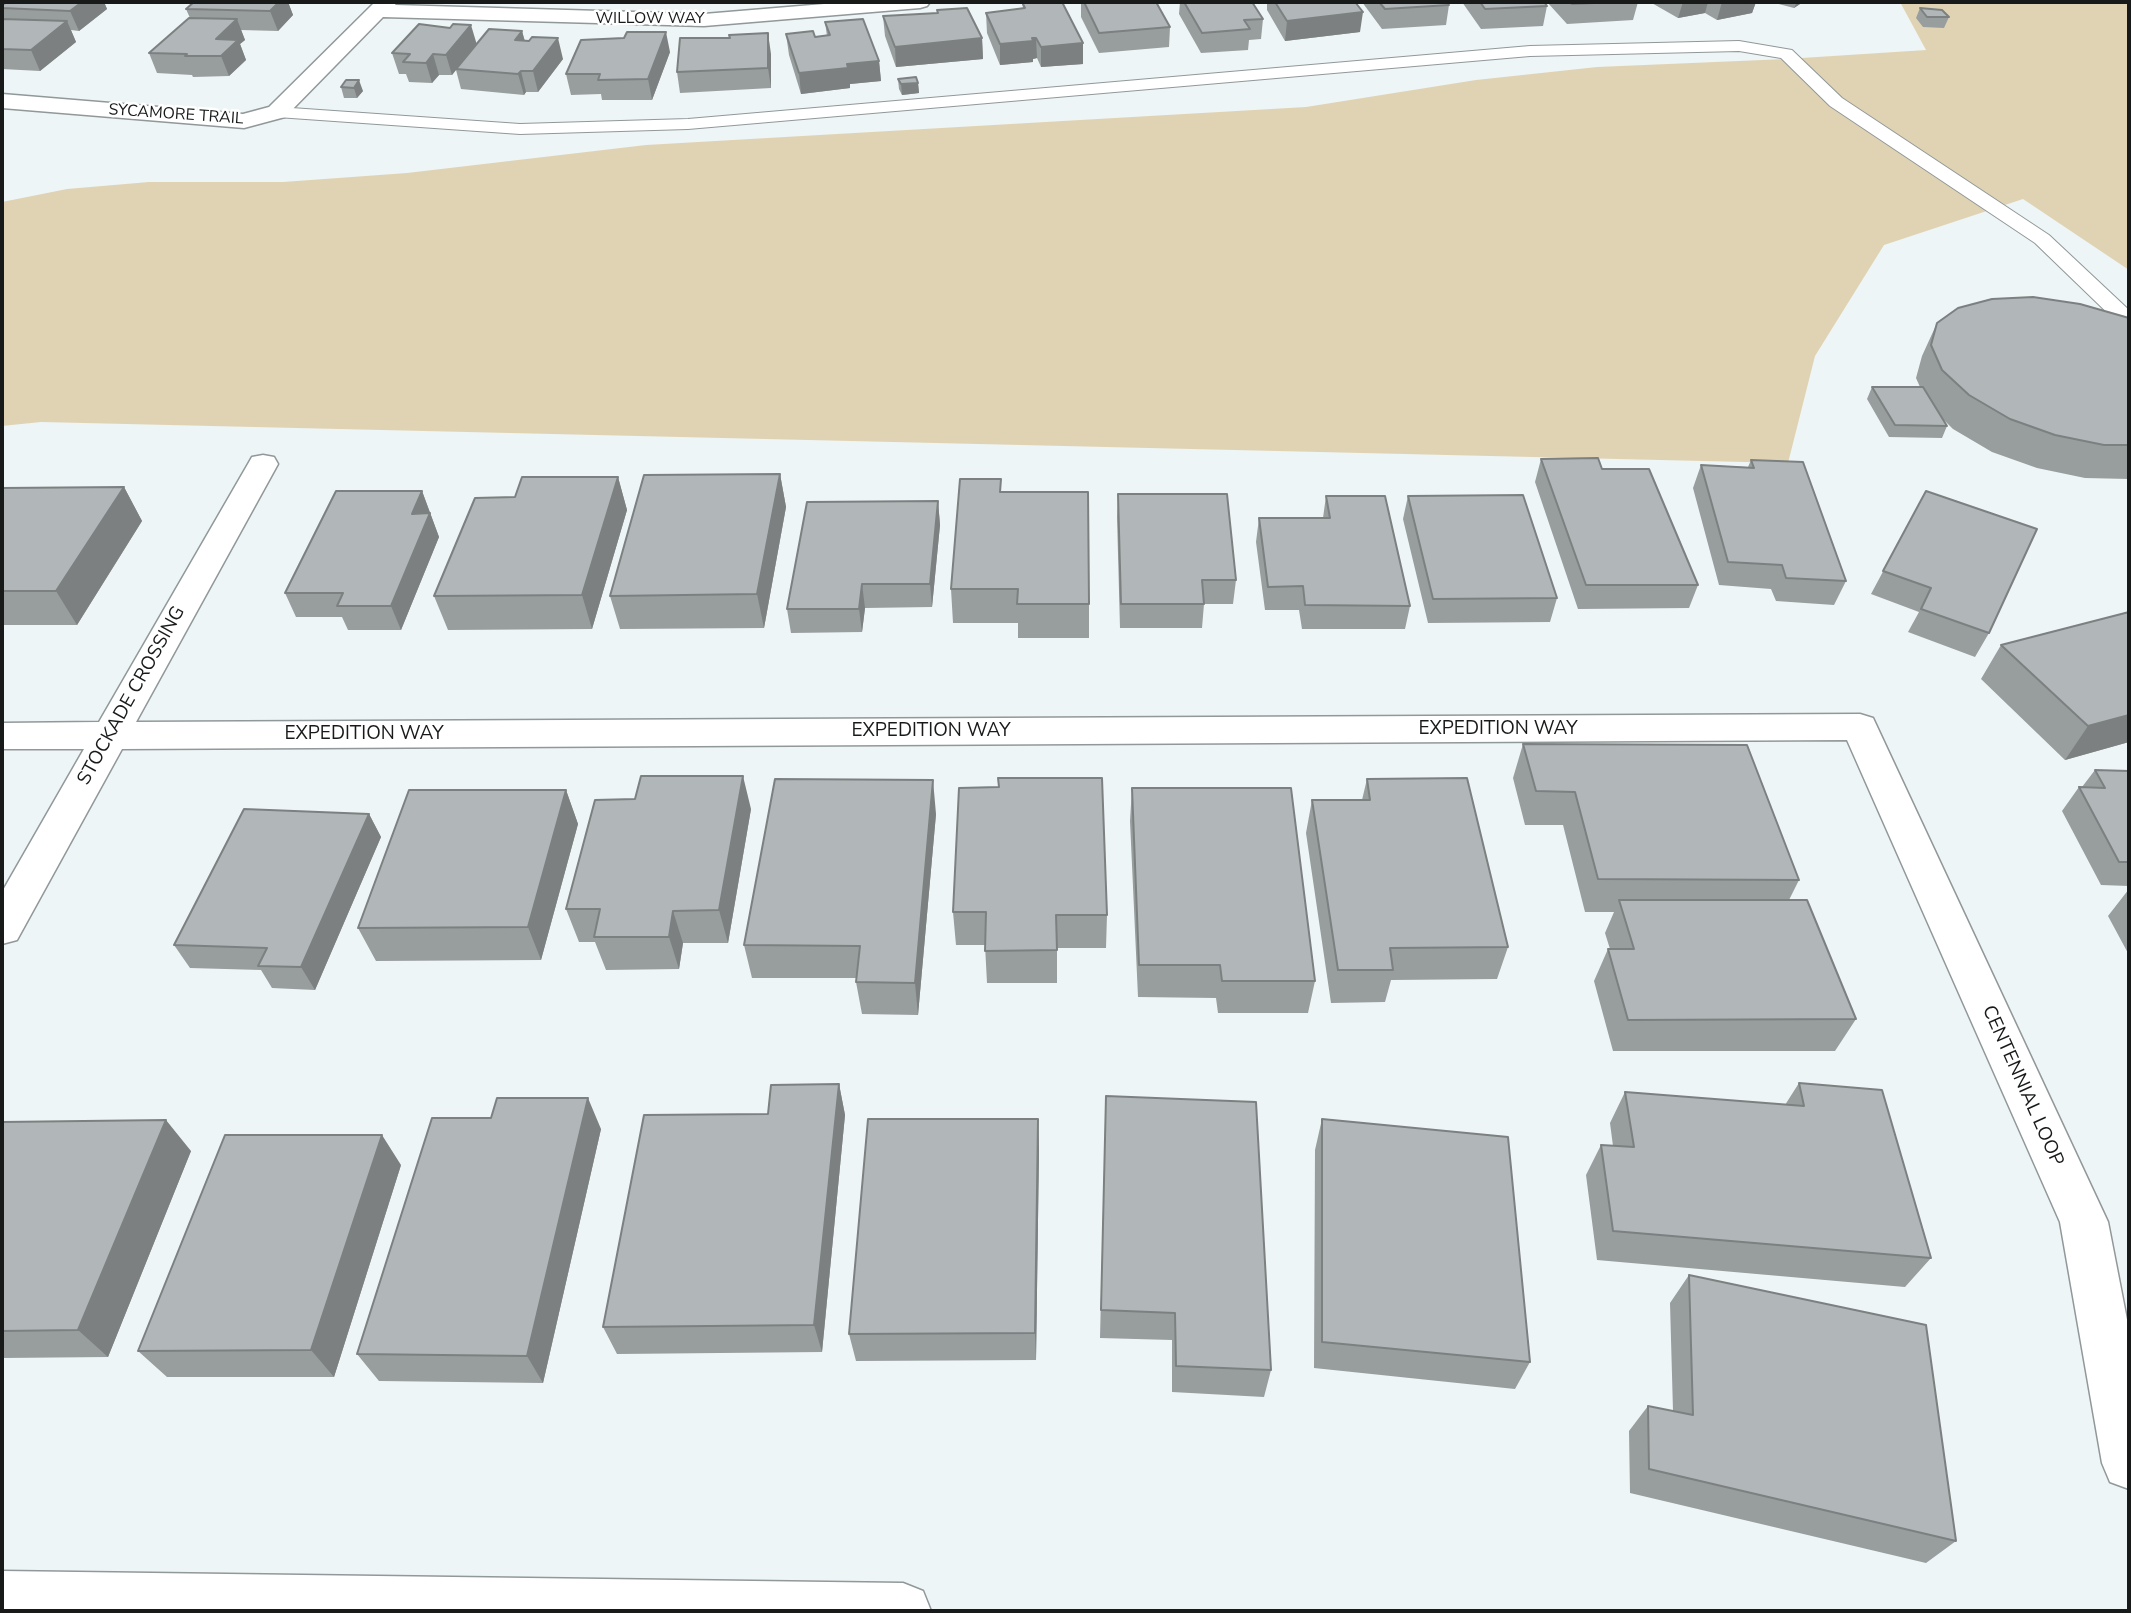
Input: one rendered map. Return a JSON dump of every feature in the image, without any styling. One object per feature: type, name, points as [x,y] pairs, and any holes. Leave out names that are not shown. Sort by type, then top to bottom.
[{"type":"street","name":"WILLOW WAY","points":[[383,7],[704,20],[920,2]]},
{"type":"street","points":[[278,112],[383,7]]},
{"type":"street","name":"SYCAMORE TRAIL","points":[[2,101],[244,121],[278,112]]},
{"type":"street","name":"STOCKADE CROSSING","points":[[2,928],[263,464]]},
{"type":"street","name":"EXPEDITION WAY","points":[[2,736],[1860,727]]},
{"type":"street","name":"CENTENNIAL LOOP","points":[[1860,727],[2084,1222],[2129,1463]]},
{"type":"street","points":[[2,1599],[903,1611]]},
{"type":"lane","points":[[278,112],[475,127],[583,128],[702,122],[1530,51],[1739,46],[1786,54],[1836,102],[2042,239],[2129,321]]},
{"type":"shaded area","points":[[1900,2],[2129,2],[2129,270],[2023,199],[1884,245],[1815,356],[1788,463],[41,422],[2,426],[2,202],[67,189],[149,182],[283,182],[407,173],[646,145],[1306,107],[1476,80],[1597,67],[1926,50]]},
{"type":"building","points":[[7,2],[82,2],[70,11],[2,8]]},
{"type":"building","points":[[194,2],[279,2],[270,11],[186,9]]},
{"type":"building","points":[[1022,2],[1062,2],[1083,43],[1041,47],[1036,38],[1032,38],[1033,41],[1000,44],[986,13],[1025,8]]},
{"type":"building","points":[[1084,2],[1156,2],[1170,27],[1099,33]]},
{"type":"building","points":[[1184,2],[1252,2],[1263,19],[1244,20],[1250,29],[1202,33]]},
{"type":"building","points":[[1275,2],[1355,2],[1363,12],[1287,21]]},
{"type":"building","points":[[1379,2],[1447,2],[1449,5],[1385,9]]},
{"type":"building","points":[[1480,2],[1544,2],[1547,6],[1485,9]]},
{"type":"building","points":[[1569,2],[1616,2],[1572,4]]},
{"type":"building","points":[[967,8],[982,38],[895,47],[883,16],[938,13],[937,10]]},
{"type":"building","points":[[1920,8],[1942,10],[1949,17],[1927,17]]},
{"type":"building","points":[[189,18],[237,19],[216,39],[238,40],[221,56],[149,53]]},
{"type":"building","points":[[2,19],[67,21],[31,50],[2,49]]},
{"type":"building","points":[[863,19],[879,61],[847,64],[848,68],[799,73],[786,34],[813,31],[815,37],[830,35],[825,22]]},
{"type":"building","points":[[419,24],[450,28],[453,24],[471,25],[446,55],[433,54],[426,63],[403,62],[410,54],[392,53]]},
{"type":"building","points":[[489,29],[522,31],[515,40],[529,41],[532,37],[558,38],[533,71],[521,71],[518,74],[456,69]]},
{"type":"building","points":[[627,32],[666,32],[648,79],[598,80],[600,74],[566,74],[581,40],[624,38]]},
{"type":"building","points":[[768,33],[768,68],[677,72],[680,38],[730,38],[729,35]]},
{"type":"building","points":[[916,77],[918,83],[901,84],[898,79]]},
{"type":"building","points":[[346,80],[359,80],[354,88],[341,87]]},
{"type":"building","points":[[2033,297],[2080,304],[2129,318],[2129,445],[2104,445],[2055,435],[2010,419],[1969,395],[1942,370],[1931,345],[1937,323],[1958,308],[1992,299]]},
{"type":"building","points":[[1872,387],[1923,387],[1947,426],[1895,425]]},
{"type":"building","points":[[1598,458],[1602,469],[1649,469],[1698,585],[1586,585],[1541,459]]},
{"type":"building","points":[[1751,460],[1803,462],[1846,581],[1786,578],[1782,565],[1728,562],[1701,465],[1754,468]]},
{"type":"building","points":[[780,474],[757,594],[610,596],[644,475]]},
{"type":"building","points":[[522,477],[618,477],[582,595],[434,596],[475,498],[515,497]]},
{"type":"building","points":[[960,479],[1001,479],[1000,492],[1088,492],[1089,604],[1017,604],[1018,589],[951,589]]},
{"type":"building","points":[[124,487],[56,591],[2,591],[2,488]]},
{"type":"building","points":[[336,491],[422,491],[412,514],[430,513],[391,606],[337,606],[343,593],[285,593]]},
{"type":"building","points":[[1926,491],[2037,529],[1989,633],[1921,609],[1931,588],[1883,571]]},
{"type":"building","points":[[1118,494],[1227,494],[1236,580],[1202,580],[1204,604],[1121,604]]},
{"type":"building","points":[[1523,495],[1557,598],[1433,599],[1408,496]]},
{"type":"building","points":[[1326,496],[1385,496],[1410,606],[1305,605],[1303,586],[1268,587],[1259,518],[1330,518]]},
{"type":"building","points":[[938,501],[930,584],[862,584],[859,609],[787,609],[807,502]]},
{"type":"building","points":[[2129,612],[2129,715],[2088,726],[2001,645]]},
{"type":"building","points":[[1523,744],[1747,745],[1799,880],[1598,879],[1575,792],[1536,791]]},
{"type":"building","points":[[2095,770],[2129,771],[2129,862],[2119,862],[2079,787],[2105,788]]},
{"type":"building","points":[[641,776],[743,776],[719,910],[673,911],[669,937],[594,937],[600,909],[566,909],[595,800],[635,799]]},
{"type":"building","points":[[998,778],[1102,778],[1107,915],[1056,915],[1057,950],[985,951],[986,912],[953,912],[959,788],[999,787]]},
{"type":"building","points":[[1467,778],[1508,947],[1390,948],[1393,970],[1338,970],[1312,800],[1370,800],[1367,779]]},
{"type":"building","points":[[775,779],[933,780],[915,983],[856,982],[860,946],[744,945]]},
{"type":"building","points":[[1132,788],[1291,788],[1315,981],[1222,981],[1220,965],[1139,965]]},
{"type":"building","points":[[409,790],[566,790],[528,927],[358,928]]},
{"type":"building","points":[[244,809],[369,814],[301,967],[258,966],[267,948],[174,945]]},
{"type":"building","points":[[1619,900],[1807,900],[1856,1019],[1628,1020],[1608,949],[1634,949]]},
{"type":"building","points":[[1799,1083],[1882,1090],[1931,1258],[1613,1231],[1601,1145],[1634,1147],[1625,1092],[1804,1106]]},
{"type":"building","points":[[839,1084],[814,1325],[603,1327],[644,1115],[768,1114],[771,1085]]},
{"type":"building","points":[[1106,1096],[1256,1102],[1271,1370],[1176,1366],[1175,1313],[1101,1310]]},
{"type":"building","points":[[497,1098],[588,1098],[527,1356],[357,1354],[432,1118],[491,1118]]},
{"type":"building","points":[[868,1119],[1038,1119],[1035,1333],[849,1334]]},
{"type":"building","points":[[1322,1119],[1508,1137],[1530,1362],[1322,1342]]},
{"type":"building","points":[[166,1120],[78,1330],[2,1331],[2,1122]]},
{"type":"building","points":[[225,1135],[382,1135],[311,1350],[138,1351]]},
{"type":"building","points":[[1689,1275],[1926,1325],[1956,1541],[1649,1469],[1648,1406],[1693,1415]]}]
